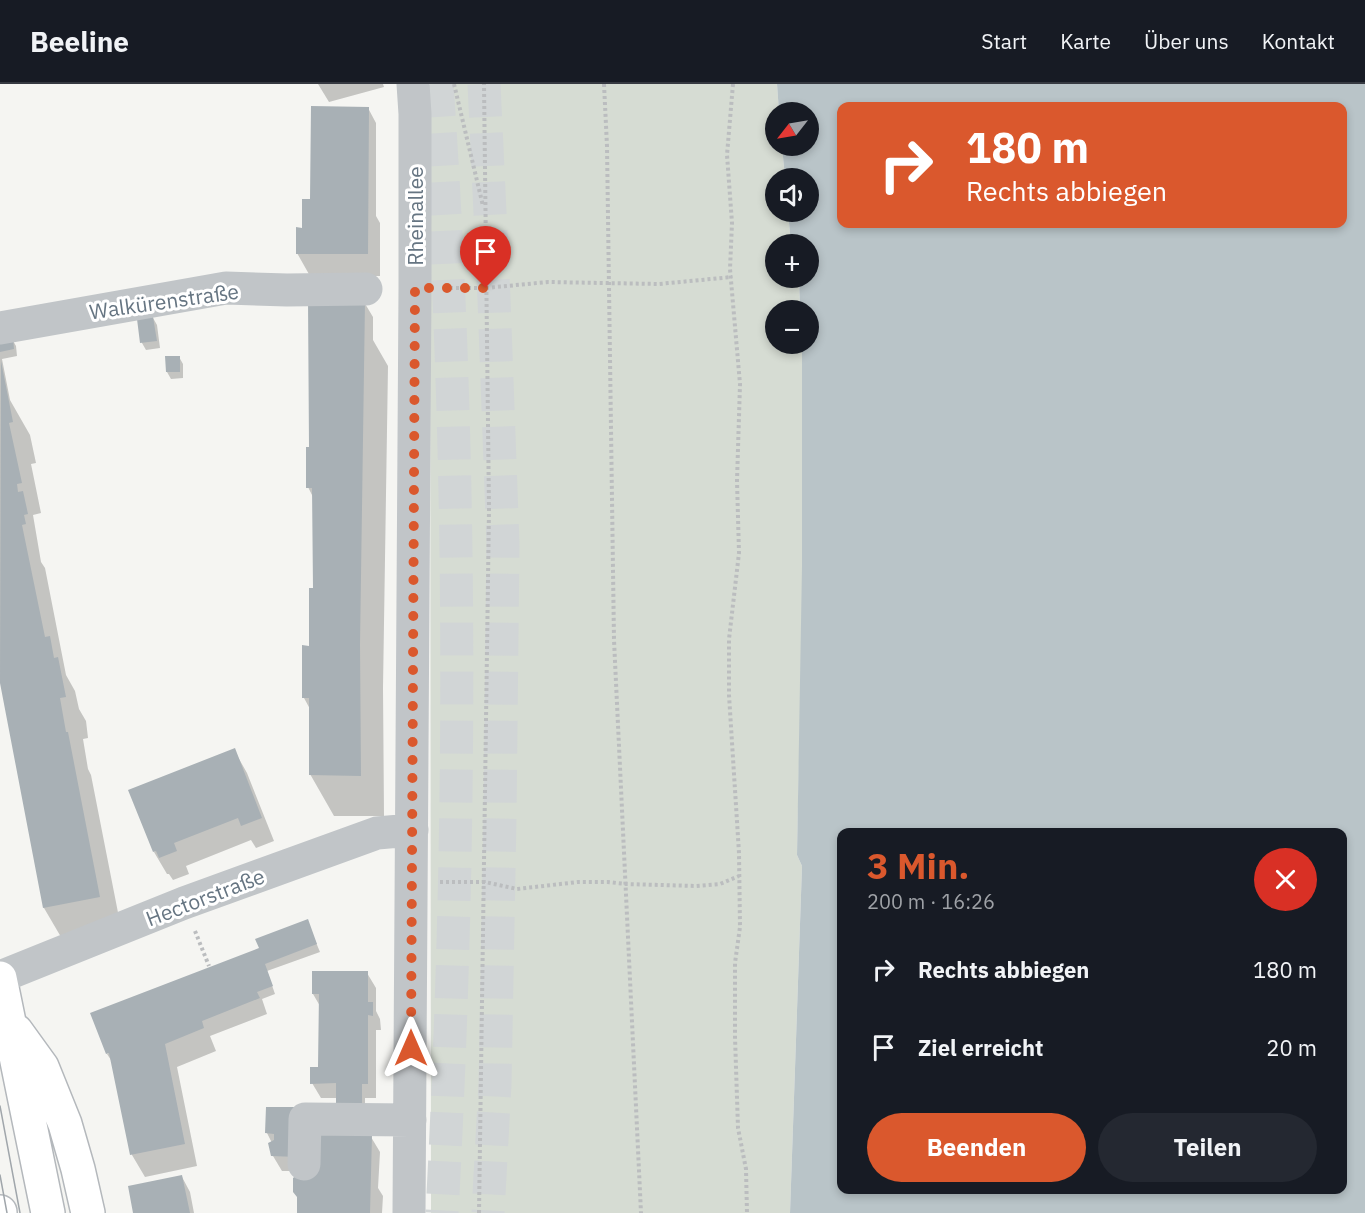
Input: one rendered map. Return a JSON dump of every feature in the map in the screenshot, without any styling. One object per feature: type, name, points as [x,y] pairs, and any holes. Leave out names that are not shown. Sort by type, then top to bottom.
[{"type":"main road","points":[[0,977],[48,1213]]},
{"type":"main road","points":[[8,1020],[42,1067],[65,1124],[88,1213]]},
{"type":"street","name":"Rheinallee","points":[[410,1213],[415,288],[413,84]]},
{"type":"street","name":"Walkürenstraße","points":[[0,328],[226,288],[366,289]]},
{"type":"street","name":"Hectorstraße","points":[[0,977],[184,903],[377,833],[412,830]]},
{"type":"street","points":[[304,1164],[305,1119],[410,1119]]},
{"type":"path","points":[[454,84],[485,213]]},
{"type":"path","points":[[479,1213],[489,509],[484,84]]},
{"type":"path","points":[[604,84],[614,640],[641,1213]]},
{"type":"path","points":[[732,84],[727,155],[732,223],[730,269],[740,384],[737,481],[739,553],[729,639],[729,695],[739,876],[740,927],[735,963],[738,1128],[746,1169],[747,1213]]},
{"type":"path","points":[[415,288],[486,288],[548,282],[659,284],[732,277]]},
{"type":"path","points":[[412,882],[485,882],[517,889],[578,882],[720,884],[739,876]]},
{"type":"path","points":[[184,903],[209,966]]},
{"type":"shaded area","points":[[430,84],[777,84],[778,102],[765,102],[765,156],[783,156],[784,168],[765,168],[765,222],[789,222],[790,234],[765,234],[765,288],[799,288],[800,300],[765,300],[765,354],[802,354],[804,408],[804,536],[797,855],[802,866],[790,1213],[431,1213]]},
{"type":"shaded area","points":[[777,84],[1365,84],[1365,1213],[790,1213],[802,866],[797,855],[802,566],[802,354],[819,354],[819,300],[800,300],[799,288],[819,288],[819,234],[790,234],[789,222],[819,222],[819,168],[784,168],[783,156],[819,156],[819,102],[778,102]]},
{"type":"building","points":[[311,106],[369,107],[368,254],[296,254],[296,227],[302,228],[302,199],[310,199]]},
{"type":"building","points":[[308,300],[365,301],[360,645],[361,776],[309,775],[309,698],[302,698],[302,645],[309,646],[309,588],[313,588],[312,488],[306,488],[306,447],[309,447]]},
{"type":"building","points":[[153,317],[157,341],[140,343],[137,319]]},
{"type":"building","points":[[13,337],[14,349],[0,352],[0,339]]},
{"type":"building","points":[[165,356],[180,356],[180,372],[166,372]]},
{"type":"building","points":[[1,361],[13,422],[9,423],[22,483],[17,484],[18,492],[23,491],[28,514],[24,515],[26,524],[22,525],[45,637],[50,636],[54,658],[58,657],[66,697],[60,698],[100,897],[43,908],[0,683]]},
{"type":"building","points":[[235,748],[262,818],[241,826],[238,818],[174,843],[177,851],[159,858],[156,851],[153,852],[128,790]]},
{"type":"building","points":[[308,919],[317,944],[265,964],[273,986],[257,992],[260,998],[202,1021],[204,1028],[165,1044],[185,1144],[130,1155],[109,1053],[106,1054],[90,1013],[259,948],[255,939]]},
{"type":"building","points":[[312,971],[368,971],[368,1002],[373,1002],[373,1016],[368,1015],[368,1084],[362,1084],[362,1109],[336,1108],[336,1083],[310,1084],[310,1067],[318,1067],[319,994],[312,994]]},
{"type":"building","points":[[266,1107],[295,1107],[298,1157],[271,1156],[268,1143],[274,1140],[274,1134],[265,1133]]},
{"type":"building","points":[[320,1134],[372,1135],[370,1213],[297,1213],[297,1197],[293,1192],[293,1178],[298,1174],[298,1170],[319,1171]]},
{"type":"building","points":[[182,1175],[190,1213],[133,1213],[128,1186]]},
{"type":"tunnel","points":[[437,84],[452,366],[457,648],[453,931],[442,1213]]},
{"type":"tunnel","points":[[484,84],[503,544],[495,1084],[488,1213]]},
{"type":"tram line","points":[[0,1106],[20,1213]]},
{"type":"tram line","points":[[0,1175],[7,1213]]},
{"type":"route","points":[[411,1048],[415,288],[486,288]]}]
